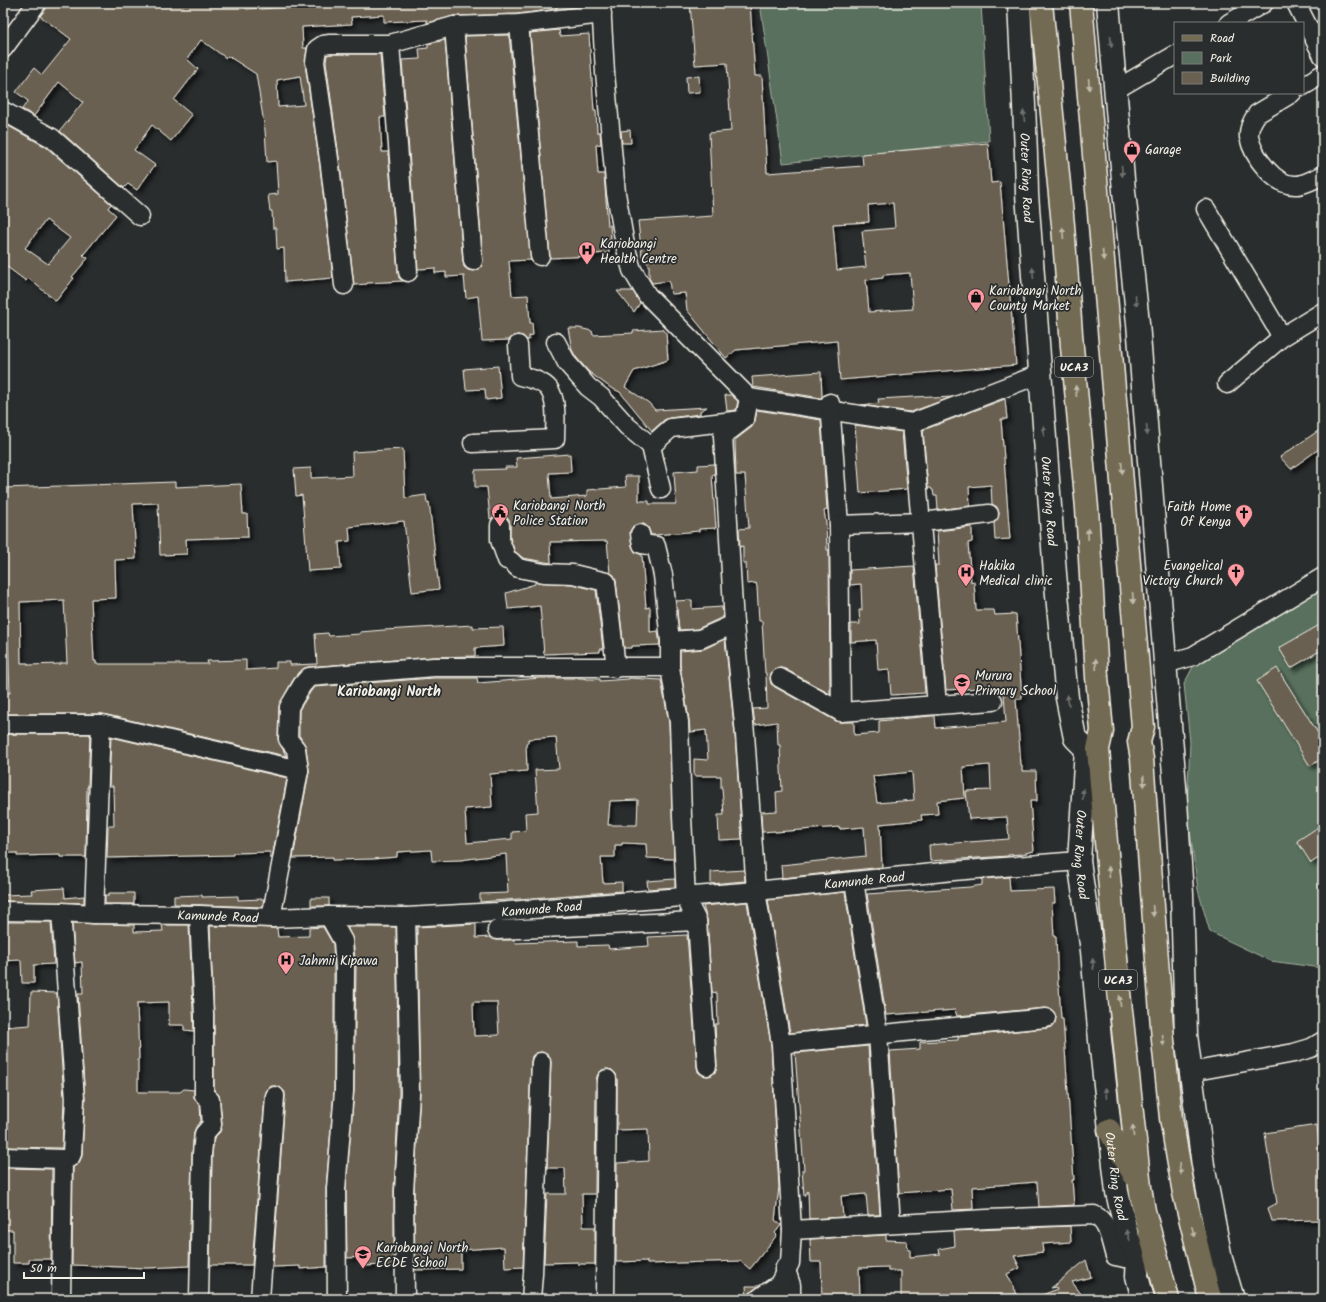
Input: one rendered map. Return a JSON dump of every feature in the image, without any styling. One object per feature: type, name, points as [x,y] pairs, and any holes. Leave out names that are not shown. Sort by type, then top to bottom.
[{"type":"main road","name":"Outer Ring Road","points":[[1019,3],[1026,133],[1027,194],[1055,574],[1067,698],[1090,742],[1140,1187],[1144,1211],[1168,1299]]},
{"type":"main road","name":"Outer Ring Road","points":[[1041,3],[1063,225],[1072,347],[1087,508],[1097,677],[1079,861],[1092,951],[1109,1130],[1117,1192],[1127,1236],[1138,1257],[1137,1276],[1143,1299]]},
{"type":"main road","name":"UCA3","points":[[1081,3],[1141,735],[1164,1048],[1171,1118],[1184,1193],[1210,1299]]},
{"type":"main road","points":[[1108,3],[1124,191],[1139,331],[1175,787],[1182,894],[1186,1035],[1202,1165],[1221,1259],[1233,1299]]},
{"type":"main road","points":[[1109,1130],[1140,1187]]},
{"type":"street","points":[[3,49],[38,3]]},
{"type":"street","points":[[1232,22],[1264,3]]},
{"type":"street","points":[[1296,3],[1323,56]]},
{"type":"street","points":[[344,285],[315,55],[317,49],[323,45],[330,44],[390,44],[454,26],[519,24],[602,9],[605,73],[616,193],[625,245],[632,270],[647,295],[749,398],[912,423],[1040,374]]},
{"type":"street","points":[[519,24],[540,256]]},
{"type":"street","points":[[454,26],[473,261]]},
{"type":"street","points":[[390,44],[408,272]]},
{"type":"street","points":[[1115,90],[1174,56]]},
{"type":"street","points":[[1304,85],[1323,74]]},
{"type":"street","points":[[1290,94],[1257,114],[1253,119],[1250,126],[1249,137],[1255,154],[1269,172],[1284,183],[1297,186],[1323,175]]},
{"type":"street","points":[[3,112],[52,138],[140,216]]},
{"type":"street","points":[[1206,209],[1282,337]]},
{"type":"street","points":[[1227,384],[1282,337],[1323,312]]},
{"type":"street","points":[[556,342],[567,363],[588,387],[601,397],[627,426],[651,446],[661,489]]},
{"type":"street","points":[[472,443],[555,439],[554,404],[548,388],[534,379],[520,376],[518,346]]},
{"type":"street","points":[[749,398],[745,419],[722,436],[734,624],[745,734],[756,891],[781,1044],[792,1230],[790,1263],[778,1284],[758,1299]]},
{"type":"street","points":[[830,403],[839,525],[841,712]]},
{"type":"street","points":[[651,446],[671,428],[745,419]]},
{"type":"street","points":[[912,423],[922,522],[937,705]]},
{"type":"street","points":[[839,525],[922,522],[989,514]]},
{"type":"street","points":[[500,525],[500,540],[507,560],[511,560],[518,568],[544,574],[573,574],[606,582],[616,668]]},
{"type":"street","points":[[640,534],[642,544],[656,546],[663,575],[670,641],[670,667],[679,722],[686,899],[697,921],[707,1066]]},
{"type":"street","points":[[1165,664],[1193,656],[1323,576]]},
{"type":"street","points":[[670,641],[700,639],[734,624]]},
{"type":"street","points":[[271,918],[298,770],[296,749],[288,739],[288,707],[302,684],[309,677],[434,667],[670,667]]},
{"type":"street","points":[[780,678],[841,712],[993,701]]},
{"type":"street","points":[[3,724],[101,724],[298,770]]},
{"type":"street","points":[[94,914],[101,724]]},
{"type":"street","name":"Kamunde Road","points":[[3,911],[271,918],[329,916],[406,917],[498,912],[756,891],[953,871],[1079,861]]},
{"type":"street","points":[[854,881],[878,1034],[891,1224]]},
{"type":"street","points":[[3,1157],[68,1159],[72,1153],[75,1099],[61,912]]},
{"type":"street","points":[[199,915],[204,1015],[204,1095],[210,1100],[212,1125],[204,1134],[203,1147],[199,1299]]},
{"type":"street","points":[[329,916],[344,941],[345,968],[344,1091],[336,1189],[337,1299]]},
{"type":"street","points":[[405,1299],[404,1191],[410,1093],[406,917]]},
{"type":"street","points":[[497,930],[697,921]]},
{"type":"street","points":[[781,1044],[1046,1018]]},
{"type":"street","points":[[1190,1072],[1294,1053],[1311,1048],[1323,1040]]},
{"type":"street","points":[[531,1299],[534,1274],[542,1062]]},
{"type":"street","points":[[605,1299],[607,1079]]},
{"type":"street","points":[[260,1299],[275,1096]]},
{"type":"street","points":[[61,1299],[63,1159]]},
{"type":"street","points":[[792,1230],[987,1218],[1094,1215],[1100,1218],[1106,1225],[1115,1256],[1125,1258],[1138,1257]]},
{"type":"street","points":[[778,1284],[785,1268],[791,1285],[791,1299]]},
{"type":"green space","points":[[760,3],[981,3],[989,141],[783,163]]},
{"type":"green space","points":[[1323,569],[1322,968],[1271,961],[1210,932],[1198,890],[1187,809],[1190,742],[1184,684],[1209,636]]},
{"type":"building","points":[[47,3],[240,3],[247,9],[259,9],[293,7],[293,3],[556,3],[557,9],[518,14],[454,16],[427,23],[427,20],[384,22],[384,15],[351,17],[352,24],[302,27],[303,48],[307,48],[305,64],[320,167],[333,278],[285,282],[284,248],[277,249],[276,228],[273,228],[272,211],[270,211],[268,195],[278,194],[276,161],[267,162],[265,130],[256,74],[228,56],[226,58],[201,40],[187,59],[198,69],[174,100],[192,115],[171,141],[152,125],[134,150],[155,165],[137,190],[128,184],[124,188],[60,131],[83,102],[59,82],[34,116],[22,109],[28,101],[16,92],[34,68],[42,75],[71,39],[40,16],[46,9]],"holes":[[[300,76],[304,105],[278,107],[277,80]]]},
{"type":"building","points":[[690,3],[750,3],[755,76],[762,76],[767,173],[863,166],[862,154],[988,143],[991,183],[1000,182],[1016,365],[840,380],[837,341],[736,350],[726,358],[687,310],[685,293],[671,294],[669,281],[652,283],[649,278],[649,265],[642,257],[638,221],[713,216],[709,133],[731,131],[727,63],[695,65]],"holes":[[[893,203],[895,228],[862,231],[866,267],[837,270],[833,224],[869,222],[868,205]],[[910,273],[913,309],[869,312],[866,280],[883,278],[883,275]]]},
{"type":"building","points":[[559,30],[560,36],[589,34],[594,111],[596,111],[597,132],[600,132],[601,144],[596,145],[598,174],[604,174],[608,226],[610,225],[611,240],[609,240],[609,253],[592,254],[592,256],[550,258],[530,33]]},
{"type":"building","points":[[509,35],[531,260],[509,261],[512,296],[528,295],[530,323],[532,323],[533,335],[529,336],[529,340],[518,335],[513,336],[509,340],[482,341],[478,296],[466,298],[464,276],[446,277],[446,272],[435,273],[435,268],[418,269],[402,60],[420,59],[419,49],[428,48],[428,44],[445,40],[463,262],[464,267],[468,270],[474,271],[482,266],[483,260],[465,36]]},
{"type":"building","points":[[380,54],[385,117],[380,117],[382,152],[388,152],[398,273],[399,278],[403,281],[354,285],[326,62],[327,55]]},
{"type":"building","points":[[699,76],[700,92],[687,93],[686,77]]},
{"type":"building","points":[[3,123],[46,147],[111,204],[108,208],[116,215],[83,255],[88,258],[72,277],[74,278],[56,301],[28,278],[26,281],[3,264]],"holes":[[[46,220],[70,238],[48,264],[25,248]]]},
{"type":"building","points":[[630,130],[631,143],[622,143],[621,131]]},
{"type":"building","points":[[617,291],[633,291],[640,303],[634,312]]},
{"type":"building","points":[[568,328],[579,328],[592,331],[593,335],[633,333],[633,331],[663,329],[666,333],[668,360],[634,371],[625,387],[649,403],[655,410],[707,407],[700,411],[700,414],[664,420],[652,431],[620,392],[611,388],[589,372],[576,357],[572,350]]},
{"type":"building","points":[[498,366],[501,398],[486,400],[485,389],[466,390],[464,369]]},
{"type":"building","points":[[821,372],[821,398],[753,387],[752,377]]},
{"type":"building","points":[[725,395],[731,395],[738,401],[736,410],[727,411]]},
{"type":"building","points":[[932,396],[933,398],[952,397],[911,412],[861,405],[879,403],[878,399]]},
{"type":"building","points":[[1005,399],[1007,419],[1001,419],[1010,539],[995,540],[994,523],[998,518],[999,513],[997,507],[992,504],[991,485],[969,487],[970,506],[938,510],[937,496],[934,496],[931,488],[928,488],[923,430]]},
{"type":"building","points":[[757,410],[821,420],[827,510],[824,511],[827,550],[829,550],[830,694],[785,669],[780,668],[775,669],[771,673],[771,684],[836,721],[854,722],[854,735],[879,733],[879,721],[931,716],[935,716],[936,728],[1006,722],[1004,694],[999,693],[999,687],[946,690],[935,565],[939,565],[937,531],[972,527],[972,542],[968,543],[971,582],[974,581],[976,610],[994,610],[995,615],[1016,614],[1022,699],[1016,699],[1021,765],[1022,771],[1036,771],[1037,801],[1030,801],[1034,851],[1008,856],[930,861],[929,845],[1009,839],[1007,817],[969,819],[966,791],[991,790],[990,765],[963,767],[965,798],[937,801],[938,814],[921,815],[922,820],[880,824],[882,867],[782,878],[781,865],[866,856],[864,827],[762,832],[761,812],[777,811],[776,792],[782,791],[780,745],[778,745],[777,722],[755,725],[753,709],[767,708],[762,621],[759,621],[756,583],[747,584],[746,563],[743,563],[743,546],[740,547],[739,529],[749,528],[745,475],[736,475],[735,440],[752,427]],"holes":[[[912,772],[914,800],[877,803],[873,776]]]},
{"type":"building","points":[[855,425],[902,432],[907,489],[860,493]]},
{"type":"building","points":[[1318,431],[1323,439],[1323,446],[1291,469],[1280,457]]},
{"type":"building","points":[[403,449],[405,498],[426,495],[427,503],[429,502],[439,589],[412,592],[404,521],[349,527],[350,541],[339,542],[341,569],[308,571],[302,495],[296,496],[294,469],[311,468],[311,478],[353,476],[352,452]]},
{"type":"building","points":[[570,454],[571,472],[549,473],[551,499],[587,496],[587,490],[626,487],[625,476],[639,476],[639,501],[649,501],[649,504],[676,504],[674,472],[698,470],[698,465],[714,464],[715,475],[712,475],[716,528],[651,535],[648,527],[644,524],[638,524],[633,526],[630,531],[632,546],[635,552],[642,555],[646,608],[650,607],[650,632],[658,631],[660,645],[632,646],[632,648],[624,648],[616,581],[614,575],[610,573],[607,541],[550,542],[551,563],[523,558],[515,552],[510,538],[509,519],[500,515],[490,519],[487,487],[475,487],[475,470],[506,469],[505,467],[517,467],[516,458]]},
{"type":"building","points":[[175,482],[175,487],[241,484],[243,514],[247,514],[248,537],[186,539],[187,554],[160,555],[158,503],[133,504],[136,559],[115,560],[116,598],[91,599],[94,661],[96,661],[96,664],[208,664],[207,661],[246,660],[246,670],[276,668],[276,662],[290,662],[290,665],[317,664],[315,634],[328,633],[329,636],[360,634],[360,632],[384,630],[473,625],[473,628],[503,627],[504,646],[475,648],[475,656],[433,657],[308,667],[302,670],[293,680],[279,706],[278,739],[286,756],[103,714],[3,714],[3,693],[10,693],[8,640],[3,640],[3,488]],"holes":[[[64,600],[67,663],[28,665],[28,663],[21,663],[20,602]]]},
{"type":"building","points":[[914,566],[925,693],[891,695],[889,669],[878,670],[876,640],[851,642],[851,624],[860,624],[859,610],[862,610],[861,584],[850,585],[850,570]]},
{"type":"building","points":[[535,582],[572,584],[596,590],[603,649],[600,649],[600,652],[544,654],[540,606],[508,609],[506,593],[535,584]]},
{"type":"building","points":[[692,600],[692,609],[722,607],[723,617],[697,629],[679,630],[676,601]]},
{"type":"building","points":[[1323,623],[1323,649],[1291,668],[1279,648]]},
{"type":"building","points":[[725,639],[735,735],[742,839],[719,840],[718,815],[724,815],[721,776],[694,776],[694,759],[708,760],[706,730],[690,732],[680,666],[680,651],[704,649]]},
{"type":"building","points":[[1277,668],[1323,741],[1323,758],[1310,766],[1257,681]]},
{"type":"building","points":[[434,678],[477,678],[478,683],[541,678],[582,678],[600,679],[600,681],[629,678],[661,680],[669,723],[674,859],[647,858],[646,844],[622,843],[622,845],[615,845],[615,857],[601,857],[603,883],[622,882],[622,891],[480,902],[480,894],[508,893],[506,854],[460,860],[432,861],[431,850],[397,852],[397,857],[372,859],[333,860],[333,857],[293,858],[309,772],[306,747],[299,735],[299,710],[314,687]],"holes":[[[556,737],[559,769],[535,770],[538,812],[525,813],[526,831],[512,832],[512,839],[467,843],[465,809],[492,807],[490,774],[527,771],[526,743],[528,743],[528,739]],[[638,800],[637,825],[608,825],[610,801]]]},
{"type":"building","points":[[3,734],[90,734],[87,787],[86,857],[60,857],[60,855],[17,856],[17,853],[3,853]]},
{"type":"building","points":[[111,737],[287,778],[272,858],[270,858],[270,852],[233,853],[233,855],[107,858],[108,826],[114,826],[113,786],[109,786]]},
{"type":"building","points":[[1323,824],[1323,855],[1311,863],[1297,841]]},
{"type":"building","points":[[744,870],[745,881],[711,884],[711,872]]},
{"type":"building","points":[[1009,877],[1010,891],[1054,889],[1055,903],[1052,903],[1054,937],[1056,937],[1061,1019],[1063,1019],[1074,1180],[1072,1180],[1074,1205],[1039,1207],[1037,1182],[972,1187],[973,1209],[953,1210],[951,1189],[899,1193],[890,1051],[920,1049],[920,1042],[958,1040],[958,1037],[1052,1027],[1055,1023],[1056,1017],[1051,1009],[1045,1008],[957,1016],[955,1010],[886,1015],[867,894],[970,887],[982,885],[982,879]]},
{"type":"building","points":[[675,879],[675,887],[648,889],[647,881]]},
{"type":"building","points":[[64,888],[65,898],[84,896],[84,903],[3,901],[3,895],[32,894],[31,890]]},
{"type":"building","points":[[845,892],[866,1025],[790,1033],[768,900]]},
{"type":"building","points":[[109,893],[134,893],[134,904],[105,904],[105,895],[109,895]]},
{"type":"building","points":[[202,895],[202,897],[238,896],[238,900],[264,899],[262,907],[174,904],[174,896]]},
{"type":"building","points":[[311,898],[329,898],[329,906],[311,906]]},
{"type":"building","points":[[747,902],[771,1045],[779,1187],[775,1220],[781,1225],[775,1233],[777,1235],[750,1269],[740,1261],[647,1264],[647,1261],[616,1262],[617,1163],[649,1161],[648,1129],[617,1130],[617,1079],[616,1074],[612,1070],[607,1069],[602,1070],[596,1079],[595,1194],[582,1194],[583,1227],[595,1227],[595,1264],[578,1264],[578,1262],[544,1263],[547,1194],[566,1194],[565,1168],[547,1168],[551,1062],[547,1053],[541,1052],[532,1056],[531,1062],[523,1267],[505,1268],[504,1247],[461,1250],[461,1269],[415,1270],[414,1191],[420,1093],[417,927],[476,924],[476,938],[490,937],[497,940],[514,940],[515,943],[578,941],[578,946],[608,945],[609,949],[649,946],[648,937],[687,935],[697,1067],[698,1072],[702,1075],[708,1076],[716,1071],[717,1066],[715,1024],[718,1024],[717,993],[712,992],[707,920],[703,906]],"holes":[[[473,1002],[497,1002],[499,1035],[474,1036]]]},
{"type":"building","points":[[4,922],[51,922],[54,964],[34,965],[34,983],[22,983],[21,960],[3,961]]},
{"type":"building","points":[[72,923],[134,925],[134,932],[163,931],[162,925],[189,925],[194,1031],[184,1030],[184,1025],[169,1025],[169,1002],[137,1003],[139,1059],[138,1092],[180,1092],[184,1089],[194,1090],[194,1099],[200,1105],[201,1121],[194,1132],[192,1153],[189,1266],[147,1268],[72,1265],[73,1167],[79,1163],[82,1156],[85,1099],[78,994],[83,994],[82,962],[75,963]]},
{"type":"building","points":[[210,926],[277,928],[278,937],[309,936],[309,928],[323,927],[333,944],[334,1091],[326,1188],[326,1267],[300,1269],[300,1266],[273,1267],[285,1097],[285,1092],[281,1088],[275,1086],[271,1086],[265,1095],[252,1265],[210,1265],[212,1155],[214,1138],[220,1132],[222,1124],[220,1099],[219,1095],[214,1090],[214,1014]]},
{"type":"building","points":[[347,927],[396,927],[399,1093],[394,1190],[394,1267],[387,1267],[387,1265],[362,1266],[362,1257],[347,1258],[346,1189],[354,1091],[356,968],[353,940]]},
{"type":"building","points":[[31,992],[57,993],[64,1099],[62,1148],[3,1147],[3,1027],[30,1025]]},
{"type":"building","points":[[868,1046],[880,1215],[868,1215],[866,1194],[841,1196],[843,1217],[809,1219],[808,1191],[804,1196],[802,1170],[804,1170],[795,1053]]},
{"type":"building","points":[[1317,1125],[1323,1182],[1323,1220],[1272,1221],[1268,1208],[1277,1203],[1265,1133]]},
{"type":"building","points":[[3,1168],[52,1169],[51,1259],[29,1259],[29,1263],[13,1263],[13,1230],[4,1230]]},
{"type":"building","points":[[1070,1226],[1071,1242],[1042,1244],[1043,1252],[1014,1256],[1020,1268],[1007,1274],[1017,1294],[955,1299],[951,1299],[951,1296],[901,1299],[901,1271],[888,1271],[888,1267],[859,1268],[860,1299],[822,1299],[821,1262],[811,1262],[810,1239],[886,1235],[886,1240],[907,1241],[908,1250],[910,1250],[910,1257],[940,1254],[939,1249],[955,1246],[954,1231]]},
{"type":"building","points":[[1086,1260],[1091,1277],[1072,1282],[1085,1299],[1033,1299],[1057,1289],[1056,1287],[1051,1288]]},
{"type":"building","points":[[746,1286],[759,1286],[749,1294],[748,1299],[747,1299]]},
{"type":"place","name":"Garage","points":[[1132,164]]},
{"type":"place","name":"Kariobangi Health Centre","points":[[587,265]]},
{"type":"place","name":"Kariobangi North County Market","points":[[976,312]]},
{"type":"place","name":"Kariobangi North Police Station","points":[[500,527]]},
{"type":"place","name":"Faith Home Of Kenya","points":[[1244,528]]},
{"type":"place","name":"Hakika Medical clinic","points":[[966,587]]},
{"type":"place","name":"Evangelical Victory Church","points":[[1236,587]]},
{"type":"place","name":"Murura Primary School","points":[[962,697]]},
{"type":"place","name":"Jahmii Kipawa","points":[[286,975]]},
{"type":"place","name":"Kariobangi North ECDE School","points":[[363,1269]]},
{"type":"district","name":"Kariobangi North","points":[[389,691]]}]
